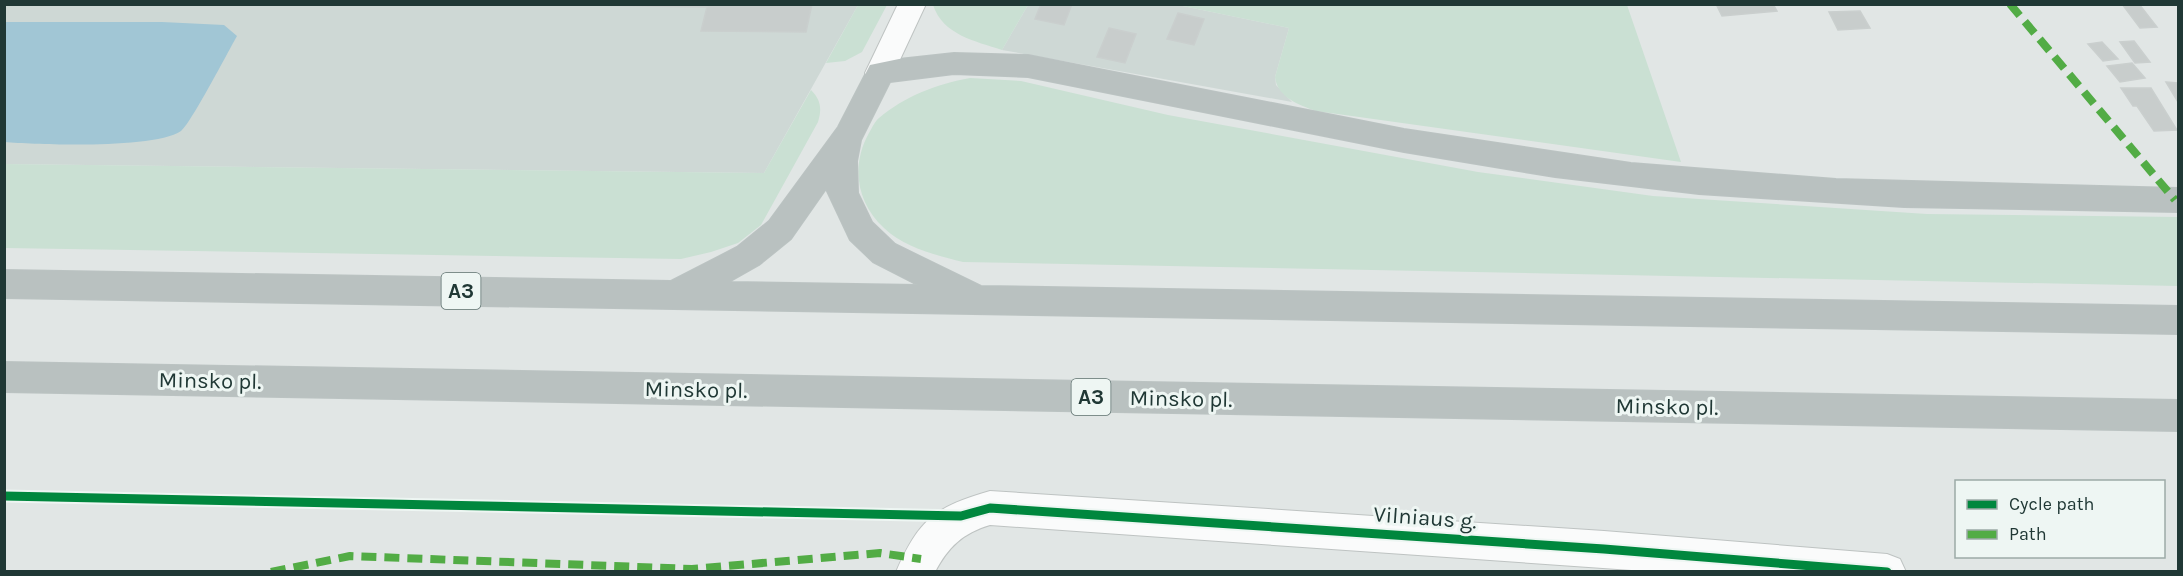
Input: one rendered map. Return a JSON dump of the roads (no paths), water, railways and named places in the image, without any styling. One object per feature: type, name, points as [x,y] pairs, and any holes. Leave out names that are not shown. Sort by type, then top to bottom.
[{"type":"highway","points":[[677,294],[748,256],[780,231],[849,134],[880,72],[953,62],[990,62],[1028,66],[1273,117],[1473,154],[1632,175],[1881,195],[2178,200]]},
{"type":"highway","points":[[849,134],[842,161],[842,193],[861,231],[884,253],[978,299]]},
{"type":"highway","name":"A3","points":[[4,284],[2178,320]]},
{"type":"highway","name":"Minsko pl.","points":[[4,377],[2178,416]]},
{"type":"street","points":[[880,72],[912,4]]},
{"type":"street","name":"Vilniaus g.","points":[[915,572],[932,538],[961,516],[990,508],[1604,549],[1887,572]]},
{"type":"water","points":[[4,22],[162,22],[224,25],[237,36],[201,102],[181,131],[167,137],[123,143],[69,145],[5,142]]}]
